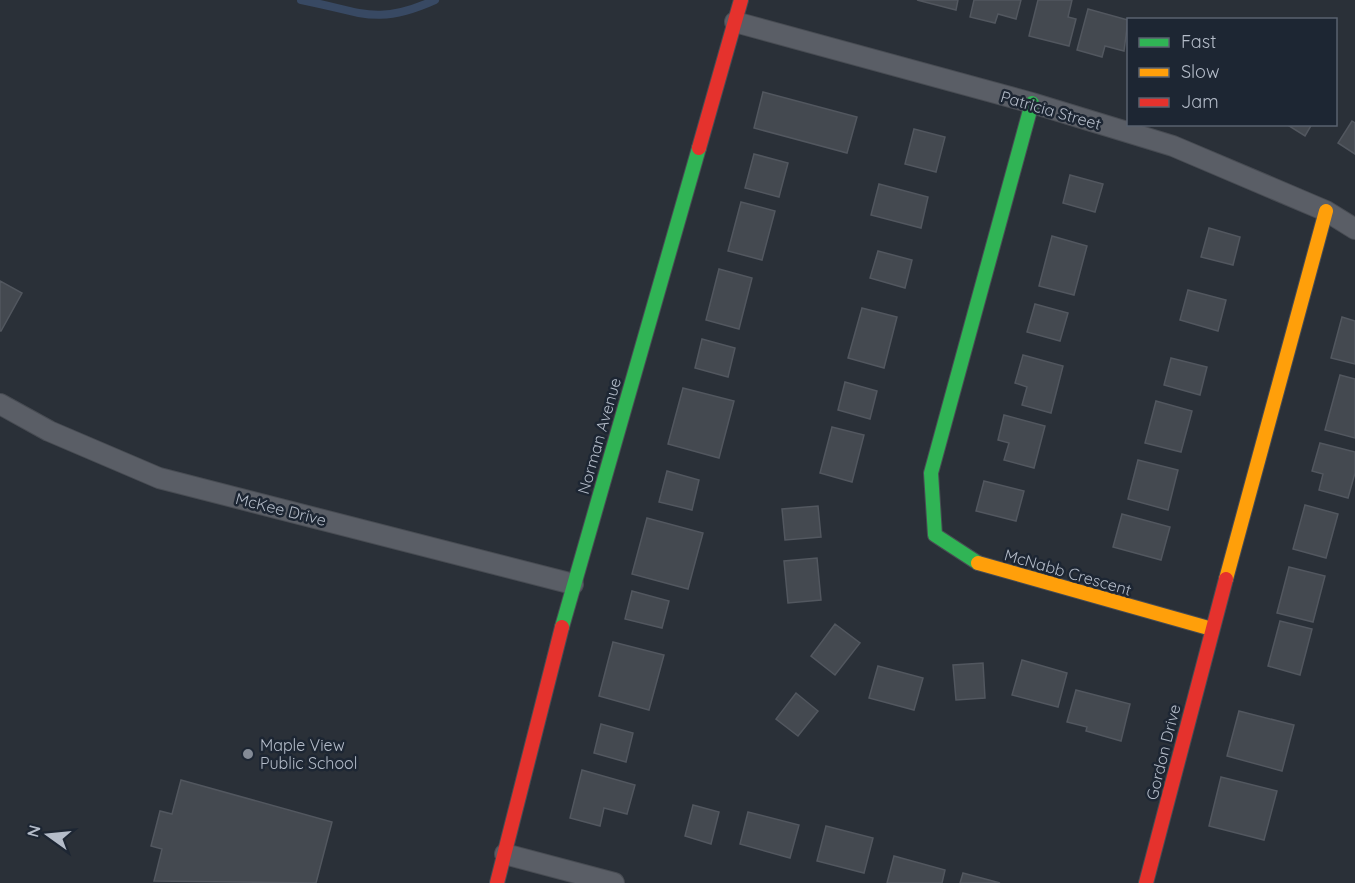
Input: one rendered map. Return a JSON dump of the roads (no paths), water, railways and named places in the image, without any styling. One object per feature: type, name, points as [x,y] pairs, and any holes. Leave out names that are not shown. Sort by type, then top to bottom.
[{"type":"street","name":"Norman Avenue","points":[[497,883],[573,584],[741,0]]},
{"type":"street","name":"Patricia Street","points":[[735,22],[1032,103],[1173,146],[1326,211],[1355,229]]},
{"type":"street","name":"McNabb Crescent","points":[[1032,103],[931,473],[935,535],[977,563],[1212,628]]},
{"type":"street","points":[[1212,628],[1326,211]]},
{"type":"street","name":"McKee Drive","points":[[0,404],[49,431],[159,478],[573,584]]},
{"type":"street","name":"Gordon Drive","points":[[1146,883],[1212,628]]},
{"type":"street","points":[[505,854],[614,883]]},
{"type":"waterway","points":[[301,0],[354,12],[382,15],[397,13],[435,0]]},
{"type":"place","name":"Maple View Public School","points":[[248,754]]}]
